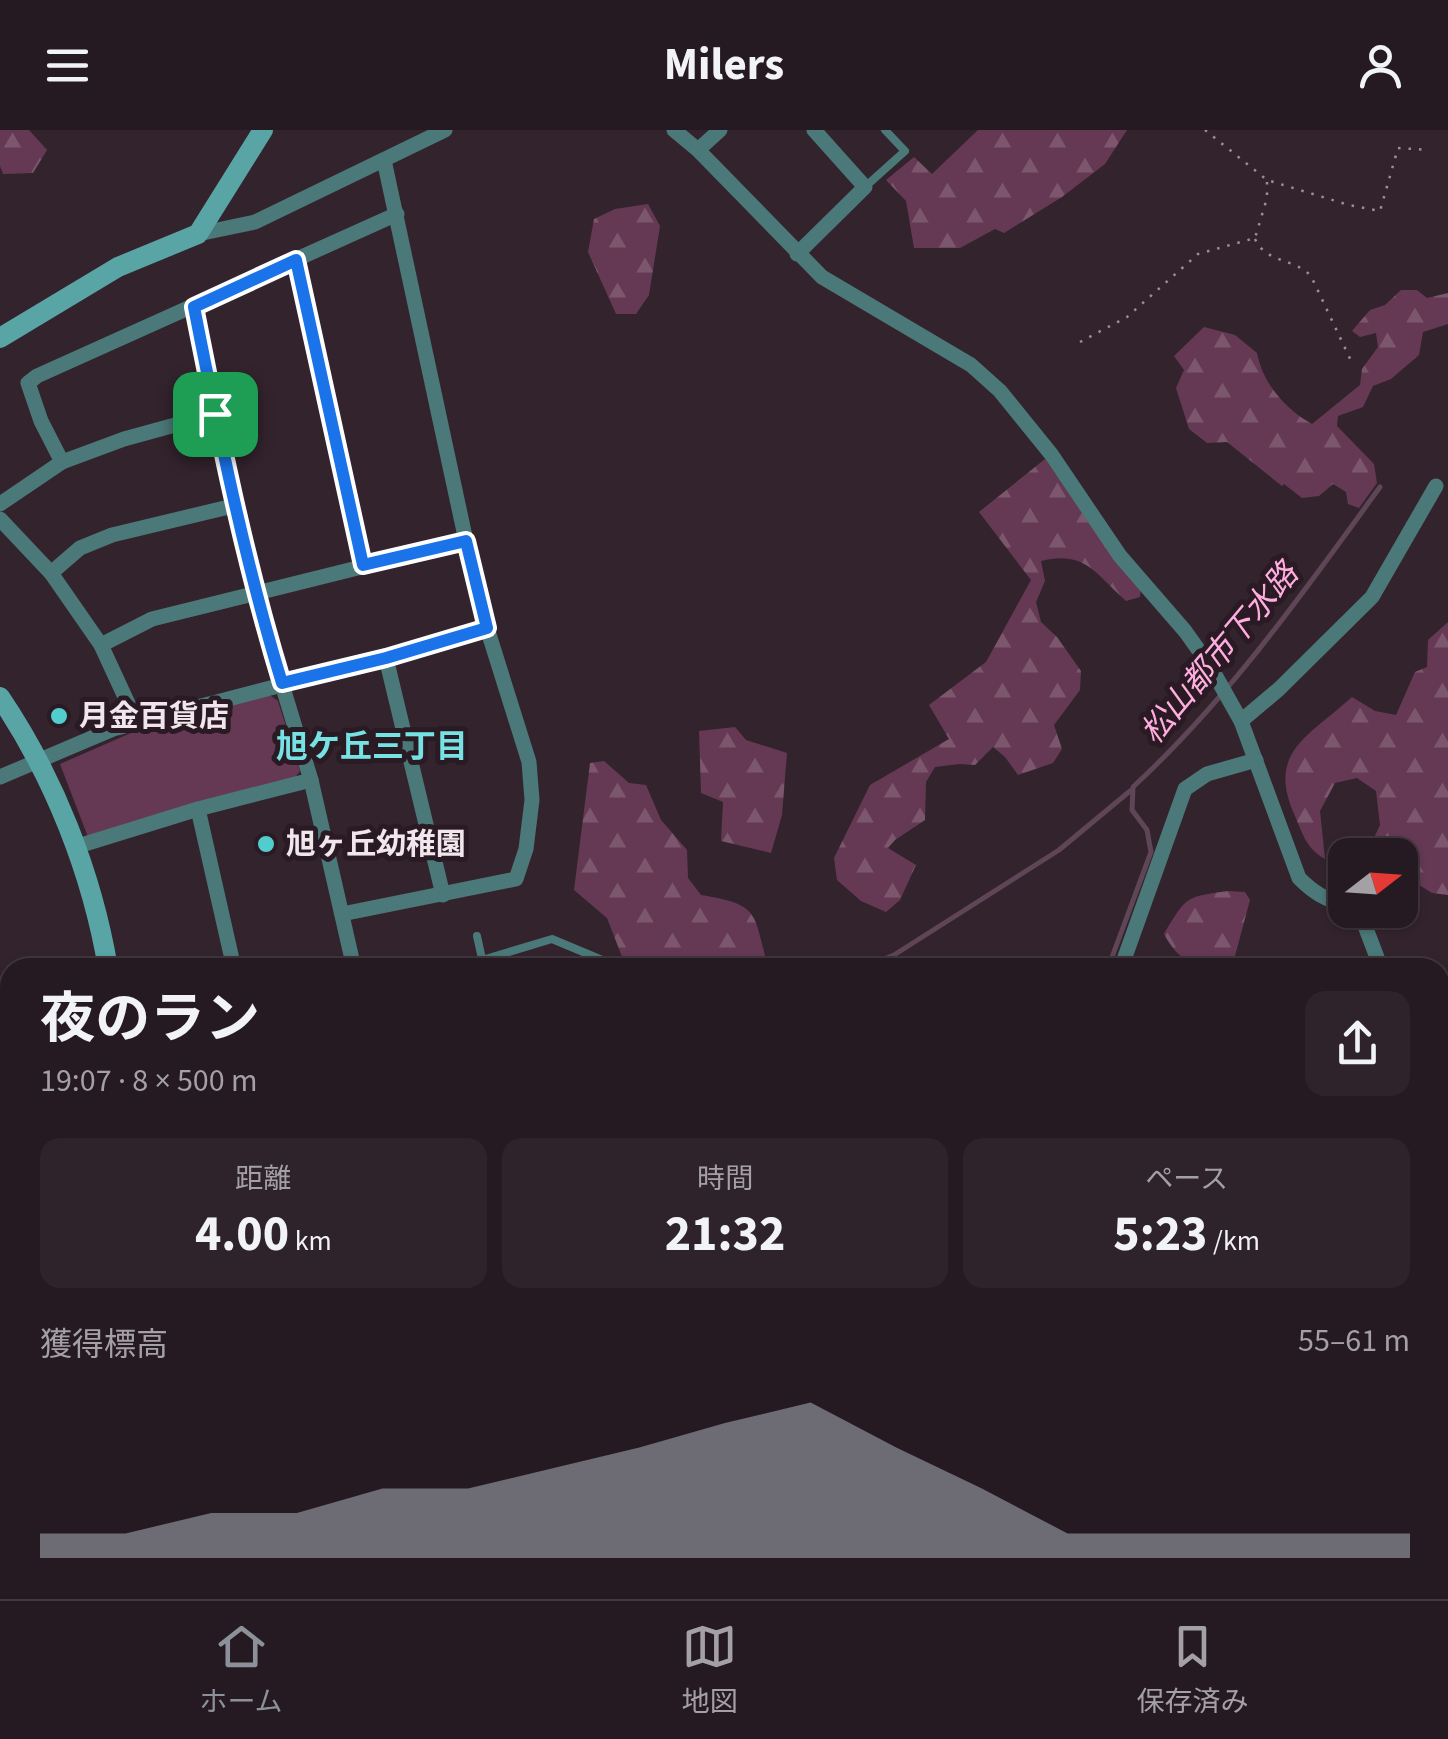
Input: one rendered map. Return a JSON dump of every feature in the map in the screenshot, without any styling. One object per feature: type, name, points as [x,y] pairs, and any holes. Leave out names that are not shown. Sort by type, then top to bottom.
[{"type":"street","points":[[198,234],[262,130]]},
{"type":"street","points":[[0,338],[118,267],[198,234],[255,222],[445,130]]},
{"type":"street","points":[[674,130],[822,278],[971,365],[1000,392],[1051,454],[1120,556],[1210,666],[1241,720],[1299,878],[1310,890],[1328,899]]},
{"type":"street","points":[[698,150],[720,130]]},
{"type":"street","points":[[797,254],[865,187],[814,130]]},
{"type":"street","points":[[342,914],[516,880],[526,849],[532,800],[529,762],[487,628],[466,541],[384,160]]},
{"type":"street","points":[[62,462],[40,421],[28,383],[397,214]]},
{"type":"street","points":[[296,260],[363,565]]},
{"type":"street","points":[[194,307],[233,506],[254,592],[311,780],[352,958]]},
{"type":"street","points":[[0,504],[62,462],[109,444],[215,414]]},
{"type":"street","points":[[1241,720],[1372,597],[1436,486]]},
{"type":"street","points":[[51,573],[80,548],[112,535],[233,506]]},
{"type":"street","points":[[0,519],[51,573],[101,645],[137,722]]},
{"type":"street","points":[[101,645],[152,619],[466,541]]},
{"type":"street","points":[[0,776],[137,722],[487,628]]},
{"type":"street","points":[[386,658],[443,895]]},
{"type":"street","points":[[0,697],[38,761],[75,848],[93,898],[106,958]]},
{"type":"street","points":[[1125,958],[1185,789],[1207,774],[1256,760]]},
{"type":"street","points":[[75,848],[198,809],[311,780]]},
{"type":"street","points":[[198,809],[232,958]]},
{"type":"street","points":[[1365,928],[1377,958]]},
{"type":"lane","points":[[865,187],[904,152],[885,130]]},
{"type":"lane","points":[[477,936],[482,958]]},
{"type":"lane","points":[[500,958],[552,940],[597,958]]},
{"type":"path","points":[[1205,130],[1267,180],[1349,205],[1380,210],[1398,148],[1429,150]]},
{"type":"path","points":[[1267,180],[1267,198],[1255,238],[1261,251],[1301,266],[1311,276],[1353,365]]},
{"type":"path","points":[[1080,342],[1127,317],[1198,254],[1255,238]]},
{"type":"path","points":[[0,1188],[0,1210]]},
{"type":"green space","points":[[0,130],[29,130],[47,150],[33,173],[3,174]]},
{"type":"green space","points":[[978,130],[1127,130],[1105,164],[1004,233],[995,229],[960,248],[914,248],[906,201],[886,180],[914,157],[932,174]]},
{"type":"green space","points":[[648,204],[660,226],[649,295],[636,314],[616,314],[588,252],[594,219],[615,209]]},
{"type":"green space","points":[[1401,290],[1417,290],[1427,298],[1448,293],[1448,324],[1423,332],[1419,355],[1391,379],[1373,386],[1363,407],[1338,416],[1337,426],[1374,464],[1377,483],[1359,508],[1348,504],[1346,492],[1333,484],[1319,496],[1302,498],[1227,442],[1207,443],[1189,429],[1176,388],[1184,370],[1174,356],[1204,327],[1235,335],[1257,353],[1264,375],[1277,395],[1312,424],[1360,385],[1362,369],[1378,347],[1376,333],[1360,337],[1352,331],[1370,310],[1385,305]]},
{"type":"green space","points":[[1045,459],[1114,559],[1141,589],[1140,597],[1126,601],[1080,562],[1056,558],[1041,561],[1045,581],[1036,602],[1041,622],[1081,671],[1080,690],[1054,725],[1062,749],[1053,763],[1018,775],[993,747],[975,765],[935,767],[926,782],[925,820],[888,848],[916,865],[900,900],[886,912],[861,901],[837,880],[834,858],[870,785],[949,739],[929,705],[986,662],[1031,580],[979,512]]},
{"type":"green space","points":[[1448,622],[1448,895],[1432,893],[1418,884],[1418,838],[1374,838],[1380,825],[1376,791],[1357,778],[1335,783],[1320,811],[1325,859],[1319,855],[1301,829],[1287,794],[1285,776],[1289,761],[1307,735],[1352,697],[1375,711],[1396,715],[1415,672],[1427,667],[1428,640]]},
{"type":"green space","points":[[267,693],[278,701],[300,771],[294,779],[88,837],[60,764],[140,729]]},
{"type":"green space","points":[[735,727],[746,740],[787,753],[782,815],[771,853],[721,841],[723,802],[701,793],[699,731]]},
{"type":"green space","points":[[604,761],[629,783],[646,785],[661,820],[687,850],[688,878],[701,895],[735,903],[751,914],[766,958],[623,958],[607,918],[574,890],[590,763]]},
{"type":"green space","points":[[1245,892],[1250,900],[1234,958],[1183,958],[1164,934],[1188,900]]},
{"type":"waterway","name":"松山都市下水路","points":[[1112,958],[1151,852],[1147,830],[1132,810],[1133,787],[1233,681],[1380,487]]},
{"type":"waterway","points":[[887,958],[1059,850],[1130,791]]},
{"type":"place","name":"月金百貨店","points":[[59,716]]},
{"type":"place","name":"旭ヶ丘幼稚園","points":[[266,844]]},
{"type":"district","name":"旭ケ丘三丁目","points":[[372,746]]},
{"type":"route","points":[[296,260],[363,565],[466,541],[487,628],[282,683],[254,592],[215,414],[194,307],[296,260]]}]
